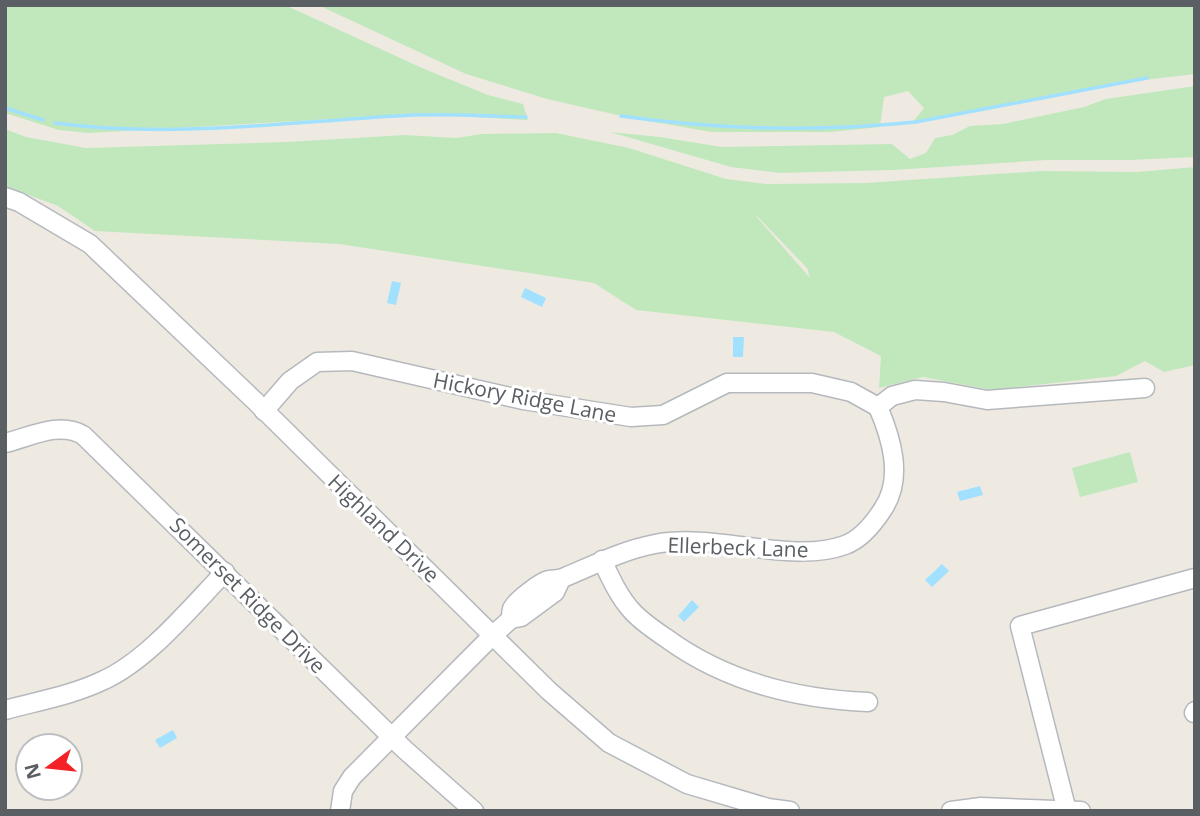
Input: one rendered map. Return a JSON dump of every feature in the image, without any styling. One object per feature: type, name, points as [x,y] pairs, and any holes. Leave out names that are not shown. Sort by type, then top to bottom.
[{"type":"street","name":"Highland Drive","points":[[5,197],[19,202],[90,244],[549,691],[609,743],[687,784],[768,809],[790,811]]},
{"type":"street","name":"Hickory Ridge Lane","points":[[264,411],[290,381],[317,362],[352,361],[523,400],[631,417],[663,415],[727,383],[812,383],[850,392],[878,407]]},
{"type":"street","points":[[878,407],[892,396],[915,390],[986,400],[1145,388]]},
{"type":"street","name":"Ellerbeck Lane","points":[[340,811],[343,791],[352,777],[493,635],[511,619],[522,617],[555,592],[561,579],[602,560],[655,543],[711,542],[790,551],[817,551],[847,545],[871,527],[887,502],[894,474],[890,434],[878,407]]},
{"type":"street","name":"Somerset Ridge Drive","points":[[5,443],[61,429],[73,429],[83,435],[391,737],[474,811]]},
{"type":"street","points":[[602,560],[614,585],[632,611],[680,649],[719,670],[750,683],[792,694],[835,701],[868,702]]},
{"type":"street","points":[[5,710],[86,688],[124,669],[141,656],[225,572]]},
{"type":"street","points":[[951,811],[981,807],[1072,810],[1020,626],[1195,578]]},
{"type":"green space","points":[[5,5],[285,5],[422,68],[488,95],[523,104],[528,120],[419,114],[89,133],[59,130],[5,113]]},
{"type":"green space","points":[[318,5],[1195,5],[1195,74],[1136,81],[911,124],[924,108],[908,91],[884,97],[880,127],[830,132],[711,132],[547,99],[466,74]]},
{"type":"green space","points":[[1195,86],[1195,157],[1047,160],[893,170],[780,173],[731,167],[610,132],[722,147],[892,144],[910,159],[926,153],[935,138],[952,135],[970,126],[1003,124],[1084,107],[1106,99]]},
{"type":"green space","points":[[5,129],[26,137],[86,148],[287,142],[405,135],[456,138],[482,134],[556,133],[629,148],[726,179],[766,184],[866,183],[1041,171],[1137,172],[1195,167],[1195,365],[1164,372],[1145,361],[1116,376],[992,390],[923,377],[879,388],[881,356],[834,332],[636,310],[594,283],[339,244],[95,231],[58,206],[5,186]],"holes":[[[756,215],[807,268],[810,278]]]},
{"type":"green space","points":[[1130,452],[1138,482],[1080,497],[1072,468]]},
{"type":"water","points":[[392,281],[401,283],[396,305],[387,303]]},
{"type":"water","points":[[525,288],[546,298],[542,307],[521,297]]},
{"type":"water","points":[[733,337],[744,337],[743,357],[733,357]]},
{"type":"water","points":[[980,486],[983,495],[960,501],[957,492]]},
{"type":"water","points":[[942,564],[949,571],[932,587],[925,580]]},
{"type":"water","points":[[692,600],[699,607],[684,622],[678,616]]},
{"type":"water","points":[[173,730],[177,738],[160,748],[155,740]]},
{"type":"waterway","points":[[621,116],[731,127],[879,125],[916,122],[1147,78]]},
{"type":"waterway","points":[[5,108],[43,120]]},
{"type":"waterway","points":[[55,123],[190,129],[414,115],[526,117]]}]
